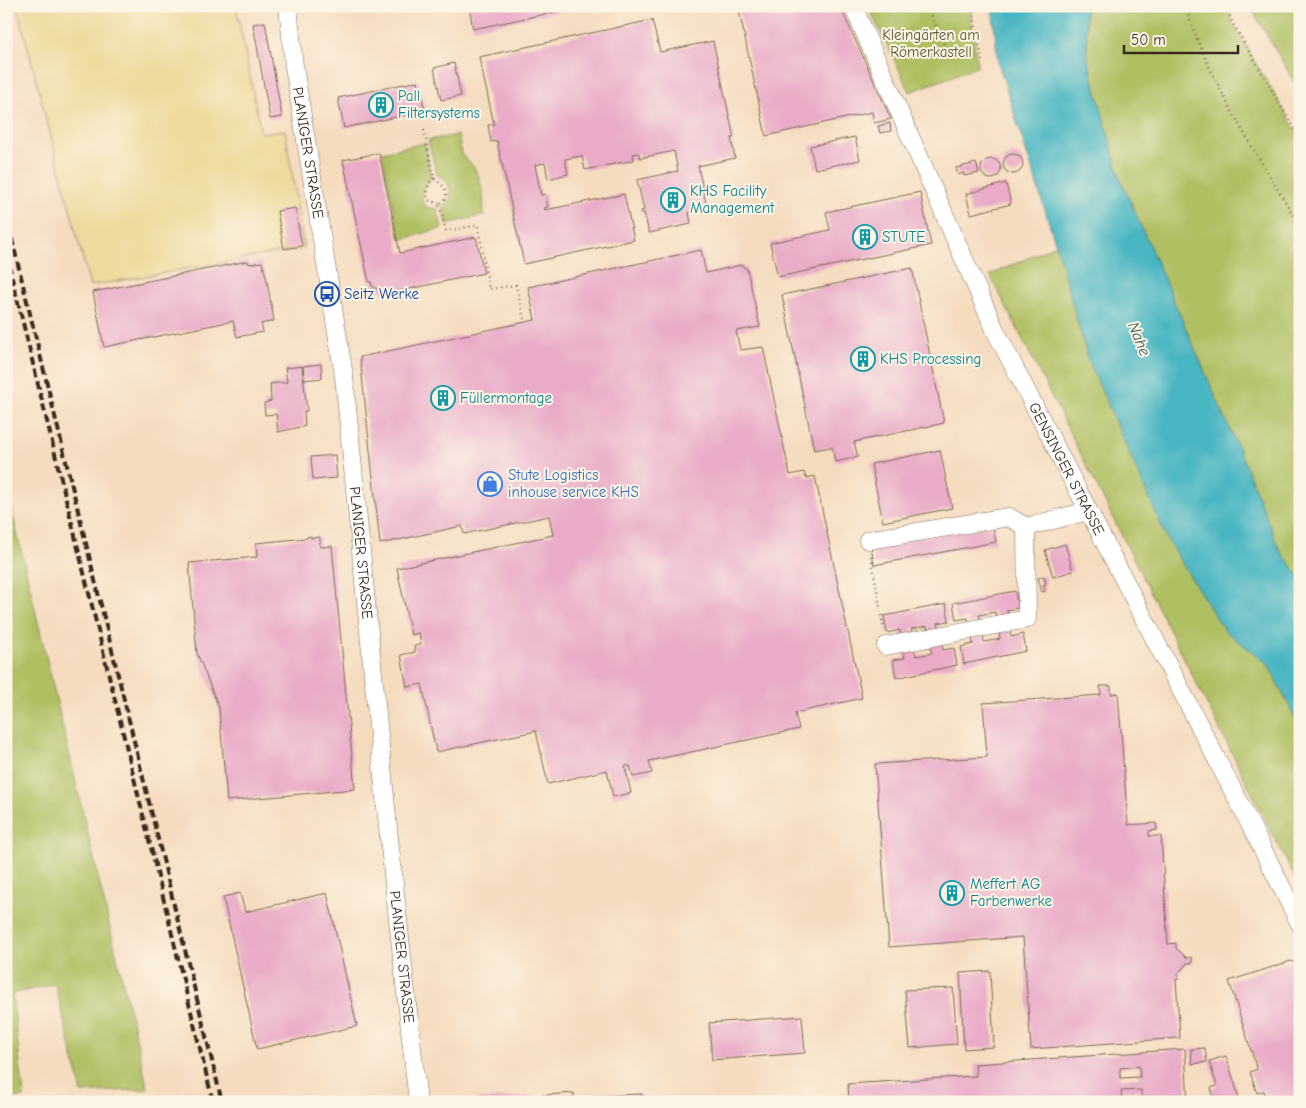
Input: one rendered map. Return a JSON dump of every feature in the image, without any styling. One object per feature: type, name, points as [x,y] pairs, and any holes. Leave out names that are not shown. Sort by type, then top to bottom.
[{"type":"street","name":"PLANIGER STRASSE","points":[[288,6],[294,66],[344,376],[388,838],[418,1102]]},
{"type":"street","name":"GENSINGER STRASSE","points":[[853,6],[996,332],[1300,924]]},
{"type":"street","points":[[868,540],[1009,517],[1026,527],[1088,511]]},
{"type":"street","points":[[886,646],[1027,619],[1026,527]]},
{"type":"path","points":[[928,6],[946,50]]},
{"type":"path","points":[[972,6],[982,61]]},
{"type":"path","points":[[1185,6],[1215,79],[1239,125],[1300,226]]},
{"type":"path","points":[[1227,6],[1232,22],[1300,138]]},
{"type":"path","points":[[424,130],[434,178],[445,188],[445,200],[439,204]]},
{"type":"path","points":[[434,178],[427,188],[428,200],[439,204]]},
{"type":"path","points":[[439,204],[446,231],[478,225],[489,289],[516,285],[524,319]]},
{"type":"path","points":[[868,540],[886,646]]},
{"type":"green space","name":"Kleingärten am Römerkastell","points":[[868,6],[970,6],[977,67],[910,92]]},
{"type":"green space","points":[[1085,6],[1227,6],[1232,22],[1300,138],[1300,578],[1279,549],[1245,464],[1120,178],[1088,60]]},
{"type":"green space","points":[[1250,6],[1300,6],[1300,92]]},
{"type":"green space","points":[[458,135],[462,155],[474,167],[479,177],[483,192],[484,215],[447,224],[443,207],[449,202],[450,189],[447,183],[437,175],[428,140]]},
{"type":"green space","points":[[425,143],[431,179],[422,193],[423,203],[431,208],[437,208],[442,228],[400,240],[382,152]]},
{"type":"green space","points":[[1056,245],[1088,360],[1168,541],[1224,630],[1268,664],[1300,728],[1300,888],[990,275]]},
{"type":"green space","points":[[6,486],[148,1089],[82,1093],[55,984],[12,994],[24,1097],[6,1098]]},
{"type":"sand","points":[[17,6],[236,6],[261,133],[285,130],[304,248],[90,286]]},
{"type":"water","name":"Nahe","points":[[992,6],[1085,6],[1088,60],[1120,178],[1245,464],[1279,549],[1300,578],[1300,728],[1268,664],[1224,630],[1168,541],[1088,360],[1056,245],[998,63]]},
{"type":"building","points":[[469,6],[579,6],[579,7],[473,29]]},
{"type":"building","points":[[738,6],[840,6],[891,119],[874,123],[872,112],[766,136]]},
{"type":"building","points":[[652,20],[660,52],[713,41],[734,138],[731,138],[735,158],[698,166],[707,208],[689,212],[691,224],[649,233],[644,213],[641,213],[644,210],[637,180],[678,171],[674,151],[640,158],[639,153],[633,154],[634,160],[585,170],[582,156],[565,159],[568,174],[548,179],[545,163],[535,165],[541,195],[545,194],[548,207],[544,208],[545,210],[624,194],[634,240],[524,264],[497,141],[491,142],[488,125],[494,124],[479,57]]},
{"type":"building","points":[[265,22],[282,117],[270,119],[253,24]]},
{"type":"building","points":[[454,63],[461,96],[441,100],[434,68]]},
{"type":"building","name":"Pall Filtersystems","points":[[418,81],[425,111],[344,128],[338,98]]},
{"type":"building","points":[[890,123],[891,131],[880,133],[878,126]]},
{"type":"building","points":[[855,137],[860,160],[815,169],[810,146]]},
{"type":"building","points":[[379,153],[400,253],[476,237],[484,273],[386,294],[386,291],[382,292],[372,286],[371,282],[369,282],[343,160]]},
{"type":"building","points":[[1013,154],[1020,157],[1023,164],[1020,171],[1013,174],[1006,171],[1003,164],[1006,157]]},
{"type":"building","points":[[991,159],[998,162],[1001,169],[998,176],[991,179],[984,176],[981,169],[984,162]]},
{"type":"building","points":[[976,163],[979,173],[964,176],[964,173],[958,175],[956,168]]},
{"type":"building","points":[[1006,183],[1011,204],[971,214],[966,194]]},
{"type":"building","name":"STUTE","points":[[920,192],[931,245],[778,277],[770,243],[830,230],[826,212]]},
{"type":"building","points":[[295,208],[302,246],[284,249],[277,211]]},
{"type":"building","points":[[701,250],[706,273],[741,265],[747,269],[760,327],[736,331],[740,350],[763,347],[790,475],[804,472],[806,478],[815,476],[862,698],[795,713],[799,729],[649,761],[652,773],[633,777],[630,766],[625,766],[631,793],[613,797],[607,770],[548,784],[536,731],[436,752],[422,684],[407,687],[401,655],[415,652],[414,646],[421,644],[419,633],[411,635],[397,568],[553,535],[549,516],[464,534],[462,526],[380,544],[360,357],[535,320],[528,287]]},
{"type":"building","points":[[248,261],[249,264],[262,262],[266,276],[274,321],[261,324],[263,332],[237,337],[233,321],[104,347],[93,292]]},
{"type":"building","name":"KHS Processing","points":[[912,268],[944,423],[854,442],[858,457],[835,462],[832,447],[814,450],[782,295]]},
{"type":"building","points":[[321,364],[322,378],[304,380],[303,366]]},
{"type":"building","points":[[302,366],[307,411],[304,411],[305,426],[278,432],[276,414],[265,415],[264,403],[271,401],[270,384],[287,382],[285,368]]},
{"type":"building","points":[[940,450],[952,508],[883,522],[871,464]]},
{"type":"building","points":[[335,455],[337,478],[313,480],[311,457]]},
{"type":"building","points":[[993,526],[996,542],[874,565],[871,546]]},
{"type":"building","points":[[311,536],[311,538],[320,537],[320,547],[332,546],[355,789],[227,801],[219,708],[197,653],[189,563],[257,557],[256,543]]},
{"type":"building","points":[[1065,544],[1073,571],[1053,577],[1045,550]]},
{"type":"building","points":[[1044,576],[1046,584],[1043,585],[1045,591],[1042,592],[1038,578]]},
{"type":"building","points":[[1015,591],[1018,608],[1007,610],[1008,617],[997,619],[995,612],[979,615],[981,622],[969,625],[968,618],[956,620],[953,603]]},
{"type":"building","points":[[946,604],[949,621],[938,623],[940,631],[928,633],[927,626],[911,629],[913,636],[901,638],[900,630],[887,633],[884,616]]},
{"type":"building","points":[[1010,630],[1011,637],[1023,634],[1026,651],[964,664],[961,647],[973,644],[972,638],[983,636],[984,642],[1000,639],[999,632]]},
{"type":"building","points":[[942,643],[943,650],[954,648],[957,665],[896,678],[893,660],[905,658],[903,651],[914,649],[916,656],[932,653],[930,646]]},
{"type":"building","points":[[1100,686],[1111,686],[1111,694],[1118,693],[1128,825],[1156,823],[1157,830],[1149,831],[1149,836],[1161,836],[1168,944],[1176,943],[1176,948],[1187,958],[1192,957],[1192,963],[1187,963],[1178,974],[1179,979],[1176,979],[1180,1038],[1031,1049],[1023,937],[889,947],[875,764],[987,757],[983,703],[1101,695]]},
{"type":"building","points":[[240,893],[245,912],[327,893],[357,1026],[257,1049],[223,897]]},
{"type":"building","points":[[1291,961],[1300,966],[1300,1102],[1268,1102],[1264,1091],[1257,1093],[1250,1072],[1257,1069],[1229,981]]},
{"type":"building","points":[[990,971],[994,1047],[964,1049],[960,973]]},
{"type":"building","points":[[953,988],[957,1044],[910,1048],[905,990]]},
{"type":"building","points":[[802,1016],[805,1053],[712,1060],[709,1023]]},
{"type":"building","points":[[1205,1048],[1207,1062],[1192,1064],[1191,1049]]},
{"type":"building","points":[[1185,1049],[1188,1102],[1141,1102],[1141,1090],[1121,1091],[1122,1102],[849,1102],[848,1084],[976,1076],[975,1064]],"holes":[[[1139,1066],[1140,1077],[1120,1078],[1120,1068]]]},
{"type":"building","points":[[1226,1056],[1240,1102],[1215,1102],[1211,1088],[1217,1086],[1209,1061]]},
{"type":"building","points":[[574,1093],[574,1102],[473,1102],[473,1100]]},
{"type":"building","points":[[642,1094],[642,1102],[594,1102],[594,1096]]},
{"type":"railway","points":[[6,215],[222,1102]]},
{"type":"railway","points":[[6,253],[213,1102]]},
{"type":"place","name":"Pall Filtersystems","points":[[381,105]]},
{"type":"place","name":"KHS Facility Management","points":[[673,200]]},
{"type":"place","name":"STUTE","points":[[865,237]]},
{"type":"place","name":"Seitz Werke","points":[[327,294]]},
{"type":"place","name":"KHS Processing","points":[[863,359]]},
{"type":"place","name":"Füllermontage","points":[[443,398]]},
{"type":"place","name":"Stute Logistics inhouse service KHS","points":[[490,484]]},
{"type":"place","name":"Meffert AG Farbenwerke","points":[[952,893]]}]
